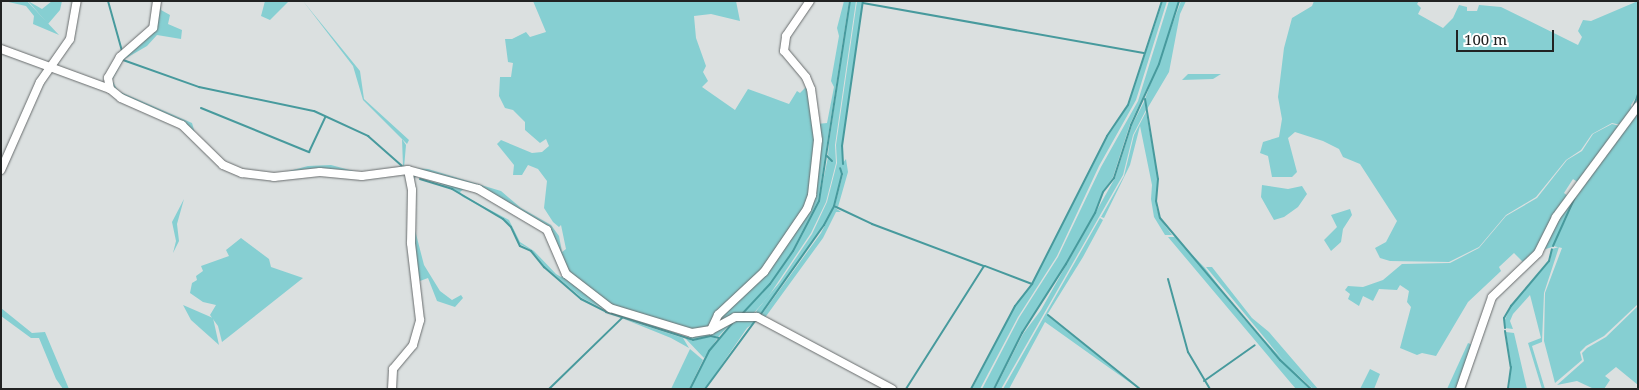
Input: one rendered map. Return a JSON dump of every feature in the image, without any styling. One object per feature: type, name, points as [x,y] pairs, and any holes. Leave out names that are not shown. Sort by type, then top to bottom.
[{"type":"street","points":[[1,170],[40,82],[70,39],[78,1]]},
{"type":"street","points":[[110,89],[108,78],[120,56],[152,28],[157,1]]},
{"type":"street","points":[[711,330],[718,315],[764,272],[807,209],[812,195],[818,140],[811,89],[806,77],[784,51],[786,36],[810,1]]},
{"type":"street","points":[[1,49],[110,89],[121,98],[182,125],[223,165],[242,173],[274,177],[320,172],[362,176],[408,170],[478,189],[540,225],[551,238],[566,274],[610,308],[682,332],[711,330],[735,318],[757,317],[892,389]]},
{"type":"street","points":[[1460,389],[1492,297],[1538,253],[1556,217],[1638,106]]},
{"type":"street","points":[[392,389],[394,369],[413,346],[420,320],[411,243],[412,190],[408,170]]},
{"type":"shaded area","points":[[4,1],[27,1],[59,35],[33,24],[34,16],[26,6]]},
{"type":"shaded area","points":[[28,1],[42,9],[52,1],[62,1],[60,10],[48,24]]},
{"type":"shaded area","points":[[159,1],[161,10],[170,15],[168,24],[182,30],[181,39],[157,35],[147,46],[123,60],[112,80],[118,91],[192,123],[195,133],[221,160],[242,170],[274,175],[308,166],[331,165],[361,173],[381,171],[403,166],[402,139],[406,145],[404,168],[361,175],[320,171],[271,176],[246,172],[221,161],[178,121],[118,95],[110,84],[113,70],[122,56],[148,36],[156,20]]},
{"type":"shaded area","points":[[265,1],[289,1],[270,20],[261,16]]},
{"type":"shaded area","points":[[303,1],[360,71],[364,99],[409,140],[407,144],[363,100],[353,66]]},
{"type":"shaded area","points":[[533,1],[736,1],[740,21],[711,14],[694,16],[696,38],[706,66],[703,72],[708,81],[702,87],[735,110],[748,89],[789,104],[797,91],[800,93],[808,85],[816,136],[810,198],[763,271],[710,328],[699,332],[610,307],[566,271],[544,226],[490,192],[409,168],[428,169],[501,191],[521,208],[551,225],[559,236],[562,252],[566,249],[561,225],[559,227],[553,222],[544,208],[547,181],[538,169],[528,165],[522,175],[513,175],[514,165],[497,144],[501,140],[532,153],[542,152],[549,146],[546,139],[540,143],[525,130],[525,122],[513,110],[505,108],[499,96],[500,77],[511,77],[513,63],[508,62],[505,39],[512,39],[526,32],[530,37],[546,32]]},
{"type":"shaded area","points":[[844,1],[849,1],[818,201],[792,251],[770,284],[738,317],[717,325],[719,316],[760,279],[808,209],[817,124],[827,123],[834,87],[831,81],[839,36],[837,28]]},
{"type":"shaded area","points":[[850,1],[856,1],[835,145],[836,163],[826,202],[811,233],[768,297],[752,315],[740,316],[770,284],[793,251],[819,201],[828,157],[832,160],[828,155],[829,143]]},
{"type":"shaded area","points":[[857,1],[863,1],[842,146],[842,164],[846,159],[848,172],[838,207],[835,205],[843,174],[840,168],[842,175],[834,205],[824,225],[759,316],[755,314],[757,310],[779,283],[812,234],[827,202],[837,163],[836,145]]},
{"type":"shaded area","points":[[1163,1],[1167,1],[1136,100],[1099,166],[1057,256],[1018,317],[980,389],[972,389],[1015,306],[1032,284],[1108,136],[1128,106]]},
{"type":"shaded area","points":[[1169,1],[1179,1],[1159,64],[1130,124],[1113,177],[1103,192],[1095,212],[1066,264],[1022,333],[993,389],[982,389],[1019,318],[1058,257],[1101,167],[1138,101]]},
{"type":"shaded area","points":[[1181,1],[1186,1],[1180,14],[1169,72],[1147,109],[1145,99]]},
{"type":"shaded area","points":[[1314,1],[1419,1],[1417,4],[1421,8],[1418,14],[1443,28],[1453,18],[1459,5],[1467,7],[1467,11],[1477,11],[1479,5],[1501,7],[1578,45],[1582,37],[1578,31],[1583,20],[1591,21],[1638,1],[1638,94],[1631,105],[1632,111],[1621,125],[1612,123],[1592,134],[1581,150],[1566,160],[1536,197],[1506,215],[1479,247],[1449,262],[1390,261],[1380,258],[1375,248],[1386,242],[1397,221],[1360,164],[1343,157],[1339,149],[1323,141],[1295,132],[1288,138],[1297,172],[1292,177],[1272,177],[1268,156],[1260,153],[1263,142],[1279,137],[1282,119],[1278,97],[1284,48],[1292,18],[1312,6]]},
{"type":"shaded area","points":[[1188,74],[1221,74],[1213,79],[1182,80]]},
{"type":"shaded area","points":[[1145,100],[1146,110],[1133,135],[1123,175],[1001,389],[995,389],[1023,334],[1041,310],[1115,178],[1132,125]]},
{"type":"shaded area","points":[[1638,108],[1638,304],[1604,336],[1586,346],[1580,352],[1582,360],[1555,383],[1544,341],[1545,293],[1562,248],[1553,246],[1580,190],[1552,247],[1540,251],[1557,217]]},
{"type":"shaded area","points":[[1146,112],[1158,179],[1156,206],[1160,219],[1172,235],[1165,235],[1154,217],[1151,199],[1152,185],[1140,126],[1130,165],[1104,218],[1101,217],[1124,176],[1134,135]]},
{"type":"shaded area","points":[[1612,124],[1620,126],[1579,183],[1573,179],[1564,193],[1569,197],[1536,251],[1525,264],[1514,253],[1499,267],[1501,271],[1468,302],[1436,356],[1422,353],[1417,355],[1400,348],[1411,307],[1407,302],[1409,291],[1400,285],[1397,290],[1379,289],[1373,301],[1363,296],[1359,306],[1348,299],[1350,294],[1345,290],[1348,286],[1363,287],[1383,280],[1402,264],[1450,263],[1479,248],[1506,216],[1537,198],[1567,160],[1582,151],[1593,134]]},
{"type":"shaded area","points":[[410,171],[467,186],[460,192],[462,195],[509,220],[520,242],[534,251],[556,274],[561,277],[565,274],[598,302],[683,336],[614,314],[582,298],[544,266],[531,250],[518,243],[512,227],[503,218],[463,197],[452,188],[417,175],[413,180],[415,230],[424,265],[440,291],[452,300],[461,295],[463,298],[455,307],[437,301],[428,278],[420,281],[415,255]]},
{"type":"shaded area","points":[[1262,185],[1288,189],[1302,186],[1307,194],[1298,207],[1284,217],[1274,220],[1261,197]]},
{"type":"shaded area","points":[[184,199],[177,224],[179,241],[173,253],[176,241],[172,222]]},
{"type":"shaded area","points":[[834,207],[841,212],[836,212],[823,238],[764,319],[760,317],[821,233]]},
{"type":"shaded area","points":[[1350,209],[1352,215],[1343,229],[1341,242],[1331,251],[1324,240],[1337,227],[1331,215]]},
{"type":"shaded area","points":[[1100,218],[1103,220],[1083,257],[1047,315],[1139,389],[1045,322],[1009,389],[1003,389]]},
{"type":"shaded area","points":[[1168,237],[1175,237],[1205,268],[1244,319],[1311,389],[1296,389]]},
{"type":"shaded area","points":[[241,238],[269,259],[271,267],[303,278],[222,342],[218,326],[210,315],[216,305],[203,302],[190,293],[192,283],[197,280],[196,276],[203,271],[201,266],[229,256],[226,250]]},
{"type":"shaded area","points":[[1559,247],[1544,293],[1542,342],[1532,346],[1545,389],[1542,389],[1528,343],[1541,338],[1530,295],[1513,314],[1510,321],[1513,329],[1505,328],[1504,322],[1511,306],[1550,261],[1552,249]]},
{"type":"shaded area","points":[[1206,267],[1212,267],[1252,318],[1269,332],[1318,389],[1313,389],[1287,365]]},
{"type":"shaded area","points":[[183,305],[213,318],[219,345],[191,320]]},
{"type":"shaded area","points":[[1638,306],[1638,385],[1616,367],[1605,376],[1610,380],[1604,389],[1594,389],[1577,381],[1557,385],[1584,361],[1582,353],[1587,348],[1606,337]]},
{"type":"shaded area","points":[[1,308],[32,333],[45,332],[69,389],[63,389],[56,379],[39,338],[31,338],[1,316]]},
{"type":"shaded area","points":[[739,317],[751,317],[748,321],[757,320],[747,328],[705,389],[690,389],[709,351]]},
{"type":"shaded area","points":[[736,318],[718,337],[711,335],[693,340],[683,333],[692,334]]},
{"type":"shaded area","points":[[624,319],[683,338],[689,348],[671,338]]},
{"type":"shaded area","points":[[1506,332],[1514,333],[1527,389],[1509,389],[1511,366]]},
{"type":"shaded area","points":[[711,336],[717,339],[704,358],[685,338],[693,341]]},
{"type":"shaded area","points":[[1468,343],[1473,345],[1457,389],[1447,389]]},
{"type":"shaded area","points":[[690,349],[703,360],[689,389],[671,389]]},
{"type":"shaded area","points":[[1370,369],[1380,374],[1374,389],[1360,389]]},
{"type":"waterway","points":[[108,1],[122,51]]},
{"type":"waterway","points":[[742,314],[770,284],[793,251],[819,201],[850,1]]},
{"type":"waterway","points":[[843,164],[842,146],[863,1]]},
{"type":"waterway","points":[[1032,284],[1107,136],[1128,105],[1162,1]]},
{"type":"waterway","points":[[994,389],[1022,333],[1066,264],[1095,213],[1103,192],[1114,178],[1131,125],[1159,64],[1179,1]]},
{"type":"waterway","points":[[863,3],[1144,53]]},
{"type":"waterway","points":[[123,60],[199,87],[314,111],[368,136],[402,166]]},
{"type":"waterway","points":[[1633,108],[1638,94]]},
{"type":"waterway","points":[[1145,99],[1158,179],[1156,201],[1160,218],[1280,360],[1311,389]]},
{"type":"waterway","points":[[201,108],[309,152],[325,117]]},
{"type":"waterway","points":[[827,156],[832,161]]},
{"type":"waterway","points":[[761,314],[824,225],[834,206],[842,174],[840,168]]},
{"type":"waterway","points":[[420,179],[452,189],[503,219],[511,227],[520,246],[531,251],[544,267],[581,299],[606,312],[693,340],[711,336],[719,338]]},
{"type":"waterway","points":[[1553,246],[1575,197]]},
{"type":"waterway","points":[[834,206],[872,224],[984,266],[906,389]]},
{"type":"waterway","points":[[1505,328],[1504,318],[1511,306],[1549,261],[1552,249]]},
{"type":"waterway","points":[[971,389],[1015,306],[1032,284],[985,266]]},
{"type":"waterway","points":[[1168,279],[1188,352],[1210,389]]},
{"type":"waterway","points":[[1048,315],[1140,389]]},
{"type":"waterway","points":[[549,389],[622,318]]},
{"type":"waterway","points":[[690,389],[709,351],[735,320]]},
{"type":"waterway","points":[[705,389],[755,321]]},
{"type":"waterway","points":[[1505,331],[1511,367],[1508,389]]},
{"type":"waterway","points":[[1204,381],[1255,345]]}]
